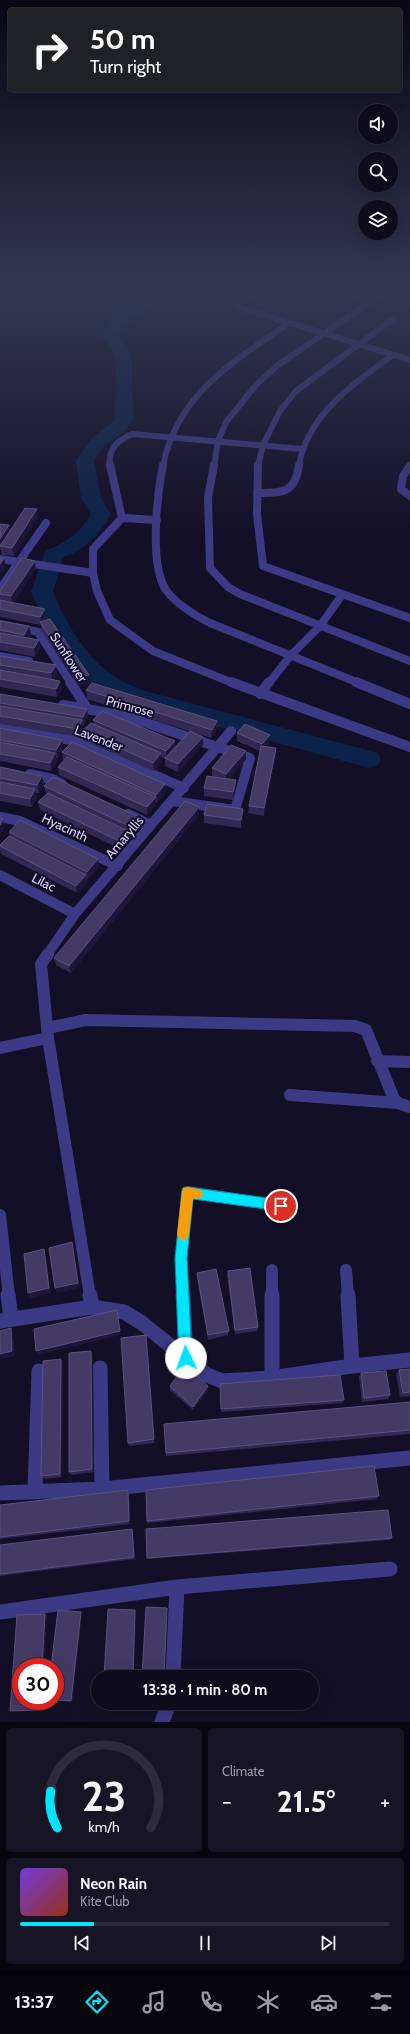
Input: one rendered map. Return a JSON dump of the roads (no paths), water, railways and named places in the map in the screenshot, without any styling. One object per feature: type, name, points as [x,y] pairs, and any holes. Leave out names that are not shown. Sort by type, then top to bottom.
[{"type":"street","points":[[219,373],[201,391],[170,438],[162,471],[157,520],[158,567],[164,587],[175,601],[190,613],[210,623],[410,704]]},
{"type":"street","points":[[268,373],[257,384],[226,422],[218,441],[208,498],[210,568],[228,587],[240,594],[410,661]]},
{"type":"street","points":[[320,373],[296,391],[280,411],[263,445],[257,472],[257,514],[263,566],[410,618]]},
{"type":"street","points":[[257,493],[281,493],[289,490],[294,484],[302,450],[325,411],[346,389],[368,373]]},
{"type":"street","points":[[122,518],[108,458],[112,447],[123,438],[132,434],[263,445],[302,450]]},
{"type":"street","points":[[410,466],[404,472],[401,480],[401,489],[410,496]]},
{"type":"street","points":[[122,518],[157,520]]},
{"type":"street","points":[[122,518],[93,549],[93,573],[97,591],[110,620],[153,651],[260,694],[410,747]]},
{"type":"street","points":[[0,589],[46,523]]},
{"type":"street","points":[[0,560],[93,573]]},
{"type":"street","points":[[260,694],[291,655],[320,626],[342,595]]},
{"type":"street","name":"Sunflower","points":[[0,624],[38,632],[87,708]]},
{"type":"street","points":[[0,656],[61,667]]},
{"type":"street","name":"Primrose","points":[[56,704],[87,708],[126,716],[250,758],[235,810],[172,801]]},
{"type":"street","name":"Lavender","points":[[0,728],[76,741],[184,788]]},
{"type":"street","name":"Amaryllis","points":[[47,1033],[41,964],[75,914],[118,866],[231,731]]},
{"type":"street","points":[[22,772],[52,779],[73,789]]},
{"type":"street","points":[[116,808],[151,825]]},
{"type":"street","name":"Hyacinth","points":[[0,817],[20,821],[118,866]]},
{"type":"street","name":"Lilac","points":[[0,875],[75,914]]},
{"type":"street","points":[[0,1048],[86,1020],[355,1026],[366,1030],[377,1061],[394,1099],[398,1103]]},
{"type":"street","points":[[47,1033],[92,1307]]},
{"type":"street","points":[[377,1061],[410,1062]]},
{"type":"street","points":[[290,1095],[398,1103],[410,1107]]},
{"type":"street","points":[[186,1358],[181,1258],[188,1192],[281,1206]]},
{"type":"street","points":[[0,1215],[5,1320],[92,1307],[124,1312],[142,1323],[207,1375],[222,1381],[272,1378],[352,1366],[410,1360]]},
{"type":"street","points":[[272,1270],[272,1378]]},
{"type":"street","points":[[346,1270],[352,1366]]},
{"type":"street","points":[[100,1368],[102,1489]]},
{"type":"street","points":[[35,1491],[39,1371]]},
{"type":"street","points":[[0,1494],[35,1491],[102,1489],[410,1458]]},
{"type":"street","points":[[0,1612],[177,1588],[390,1569]]},
{"type":"street","points":[[173,1670],[177,1588]]},
{"type":"street","points":[[162,1722],[167,1710]]},
{"type":"waterway","points":[[124,373],[124,420],[120,426],[98,442],[85,460],[91,498],[101,514],[92,529],[82,540],[54,554],[42,592],[59,626],[75,651],[92,672],[116,689],[147,699],[369,759]]}]
